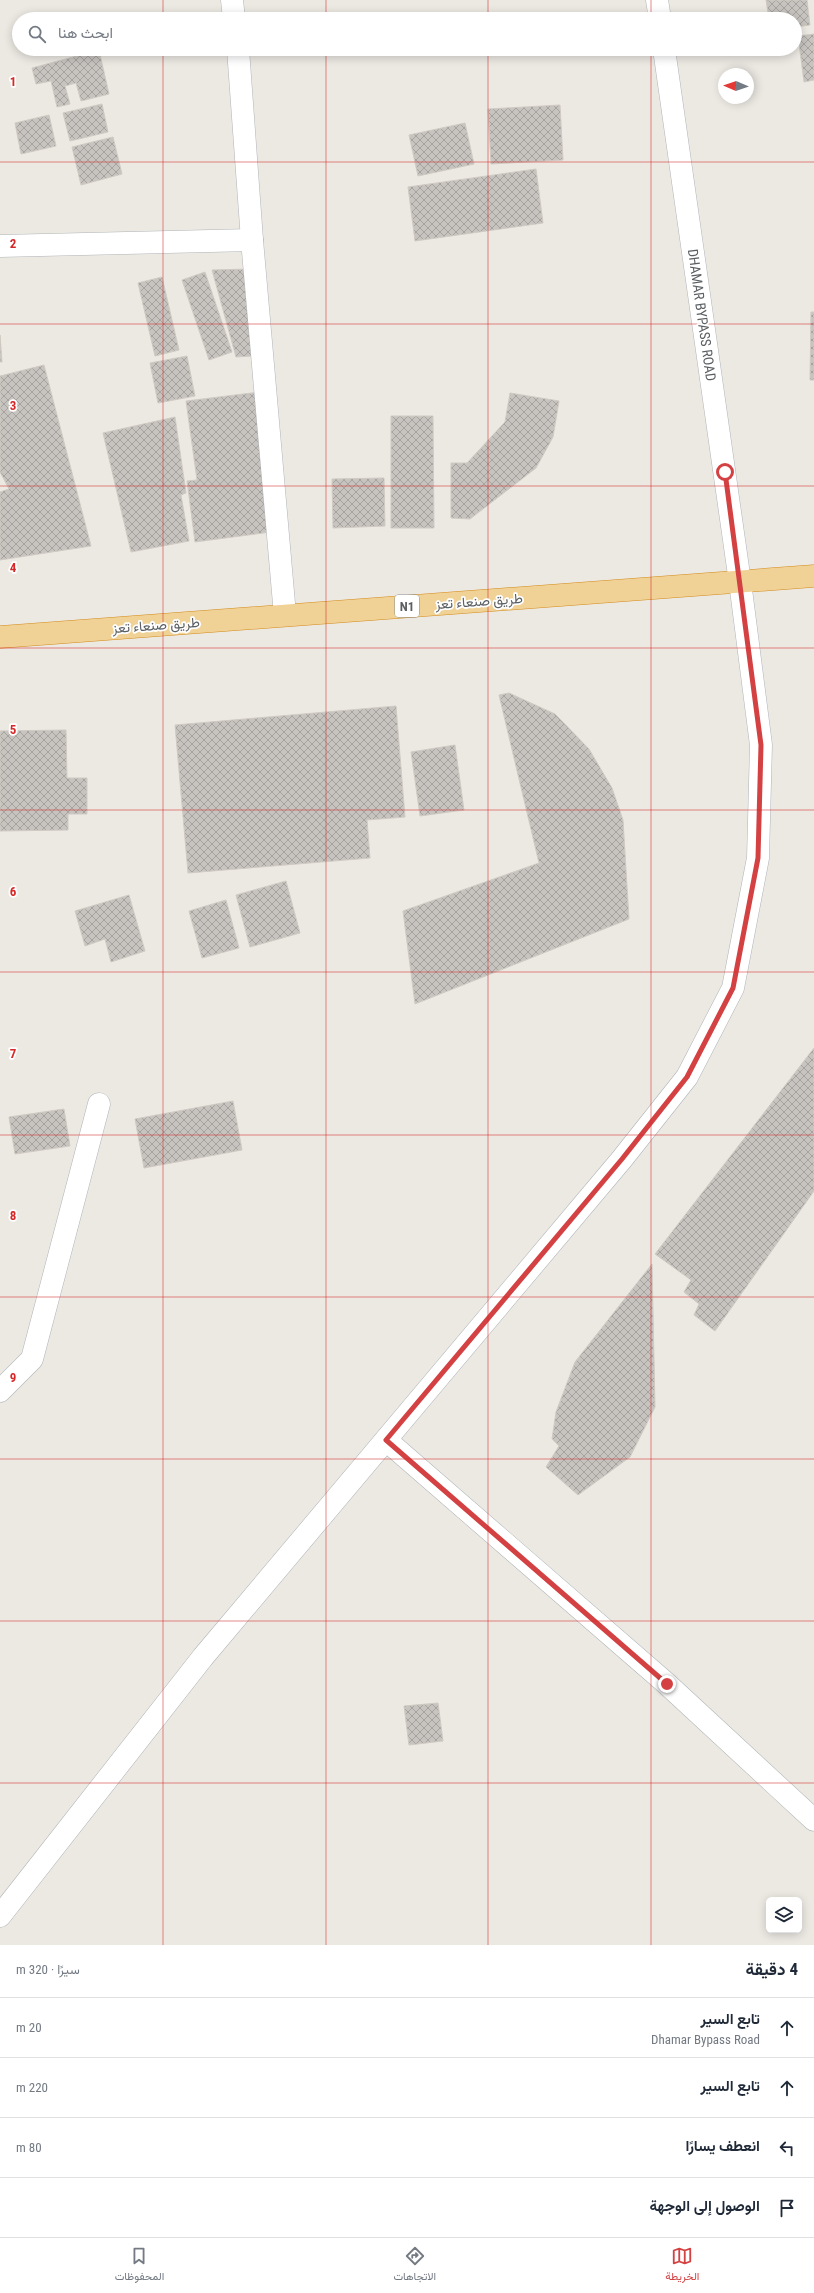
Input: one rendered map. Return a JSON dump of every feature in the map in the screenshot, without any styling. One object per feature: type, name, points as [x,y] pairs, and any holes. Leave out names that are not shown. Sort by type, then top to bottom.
[{"type":"highway","name":"طريق صنعاء تعز","points":[[0,637],[814,576]]},
{"type":"street","points":[[232,0],[233,12]]},
{"type":"street","points":[[657,0],[659,12]]},
{"type":"street","points":[[239,56],[252,240],[285,616]]},
{"type":"street","name":"DHAMAR BYPASS ROAD","points":[[0,1916],[203,1657],[622,1159],[687,1077],[733,988],[758,858],[761,745],[740,582],[665,56]]},
{"type":"street","points":[[0,246],[252,240]]},
{"type":"street","points":[[0,1391],[32,1359],[99,1104]]},
{"type":"street","points":[[386,1440],[667,1684],[814,1820]]},
{"type":"building","points":[[766,0],[807,0],[810,25],[802,26],[802,12],[768,12]]},
{"type":"building","points":[[814,34],[814,80],[804,82],[801,56],[802,56],[802,36]]},
{"type":"building","points":[[77,56],[100,56],[109,94],[81,101],[76,83],[65,86],[70,104],[57,107],[51,81],[36,84],[32,68]]},
{"type":"building","points":[[102,104],[108,132],[70,141],[63,113]]},
{"type":"building","points":[[560,105],[563,160],[491,164],[488,109]]},
{"type":"building","points":[[49,115],[56,146],[21,154],[15,123]]},
{"type":"building","points":[[465,123],[474,164],[418,176],[409,135]]},
{"type":"building","points":[[113,137],[122,174],[81,185],[72,147]]},
{"type":"building","points":[[536,169],[543,223],[415,241],[408,187]]},
{"type":"building","points":[[249,269],[270,355],[236,357],[212,270]]},
{"type":"building","points":[[205,272],[232,352],[209,360],[182,280]]},
{"type":"building","points":[[162,277],[179,350],[155,356],[138,283]]},
{"type":"building","points":[[811,312],[814,312],[814,380],[810,380]]},
{"type":"building","points":[[0,335],[2,362],[0,362]]},
{"type":"building","points":[[187,356],[195,396],[158,403],[150,363]]},
{"type":"building","points":[[44,365],[91,546],[0,560],[0,492],[9,489],[0,472],[0,376]]},
{"type":"building","points":[[268,391],[286,530],[195,542],[187,481],[197,480],[186,401]]},
{"type":"building","points":[[510,393],[559,401],[553,437],[536,468],[470,519],[451,518],[451,463],[467,463],[505,422]]},
{"type":"building","points":[[391,416],[433,416],[434,528],[391,528]]},
{"type":"building","points":[[175,417],[186,493],[181,495],[189,541],[131,552],[103,433]]},
{"type":"building","points":[[384,478],[385,526],[333,528],[332,479]]},
{"type":"building","points":[[509,693],[555,714],[589,749],[612,788],[623,820],[629,919],[415,1004],[403,911],[539,863],[499,695]]},
{"type":"building","points":[[396,706],[405,817],[367,820],[370,858],[188,873],[175,725]]},
{"type":"building","points":[[66,730],[67,778],[87,778],[87,814],[68,814],[68,830],[0,831],[0,731]]},
{"type":"building","points":[[455,745],[464,810],[420,816],[411,752]]},
{"type":"building","points":[[286,881],[300,933],[250,947],[236,895]]},
{"type":"building","points":[[129,895],[145,951],[111,962],[105,939],[85,946],[75,911]]},
{"type":"building","points":[[226,900],[239,948],[202,958],[189,911]]},
{"type":"building","points":[[814,1048],[814,1191],[715,1331],[694,1315],[699,1304],[684,1292],[691,1280],[655,1254]]},
{"type":"building","points":[[233,1101],[242,1150],[144,1168],[135,1119]]},
{"type":"building","points":[[64,1109],[70,1146],[15,1154],[9,1117]]},
{"type":"building","points":[[652,1264],[655,1407],[630,1457],[578,1495],[546,1467],[559,1446],[552,1439],[556,1412],[575,1362]]},
{"type":"building","points":[[438,1703],[443,1741],[409,1745],[404,1706]]},
{"type":"route","points":[[667,1684],[386,1440],[622,1159],[687,1077],[733,988],[758,858],[761,745],[725,472]]}]
